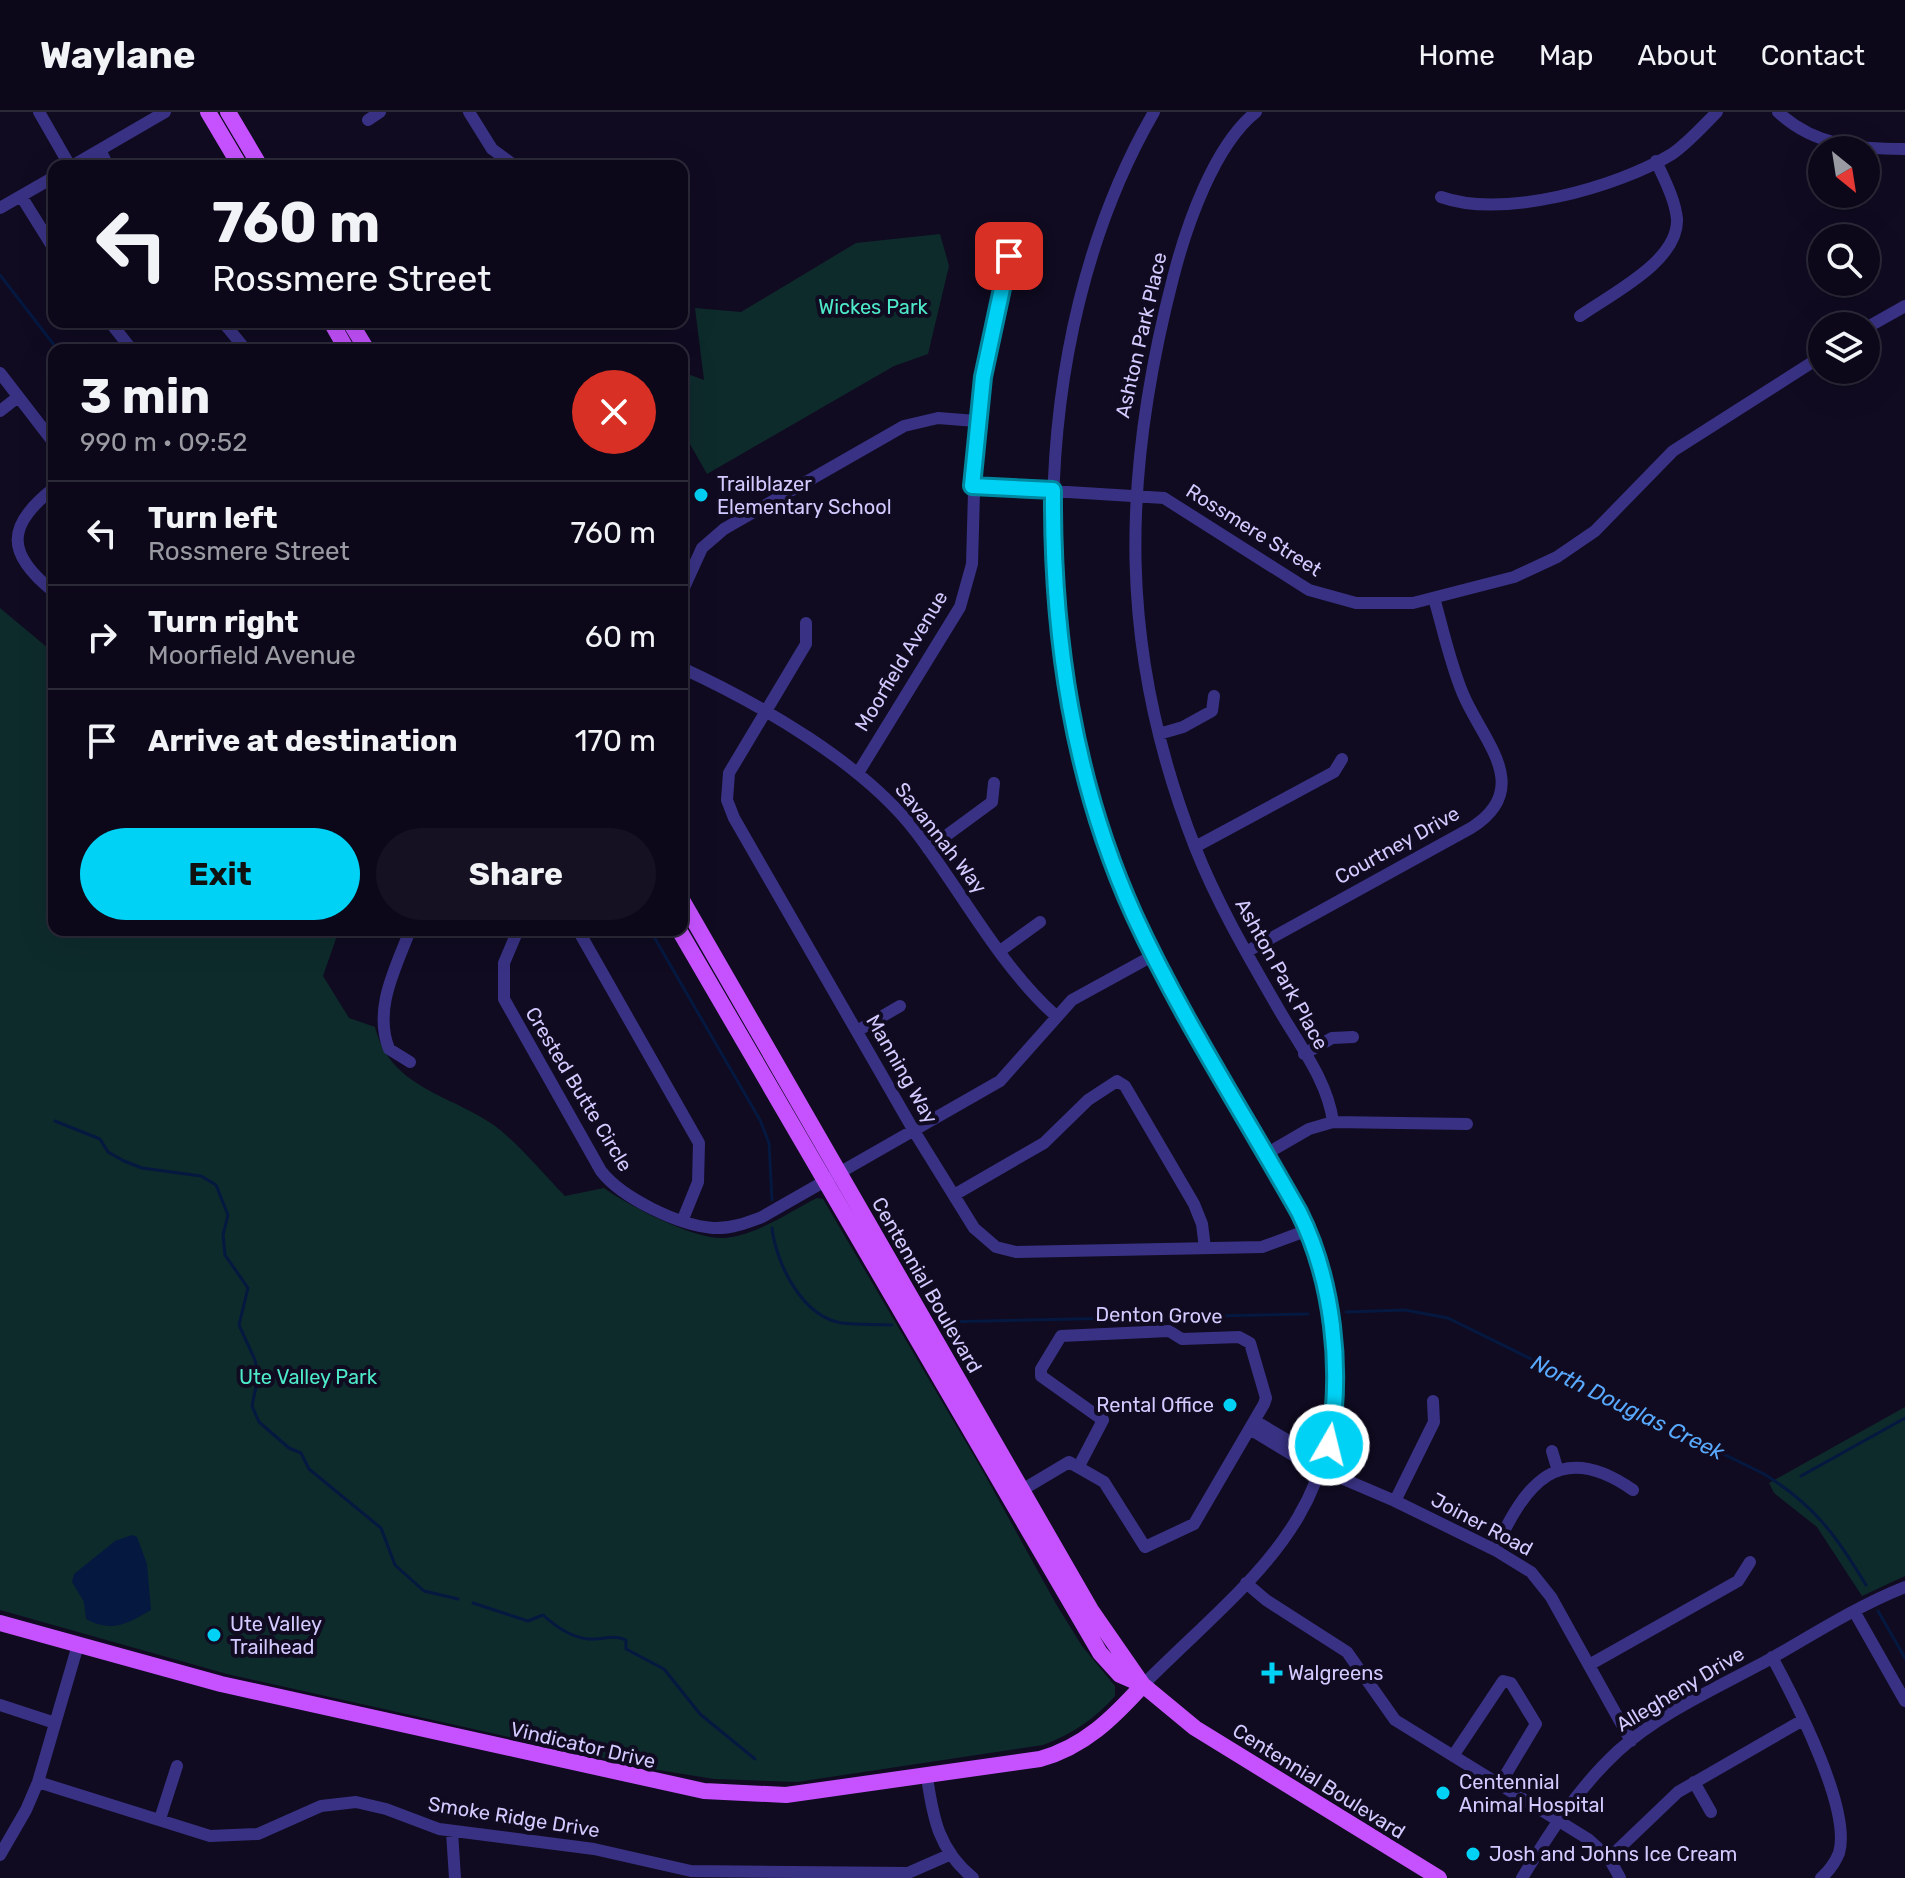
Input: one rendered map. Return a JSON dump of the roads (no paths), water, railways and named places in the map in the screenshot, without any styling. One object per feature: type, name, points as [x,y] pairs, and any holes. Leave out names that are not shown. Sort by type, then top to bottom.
[{"type":"main road","points":[[208,112],[236,160]]},
{"type":"main road","points":[[228,112],[256,160]]},
{"type":"main road","name":"Centennial Boulevard","points":[[688,910],[1091,1610],[1143,1685]]},
{"type":"main road","name":"Centennial Boulevard","points":[[682,936],[1077,1619],[1120,1675],[1143,1685],[1219,1744],[1439,1878]]},
{"type":"main road","name":"Vindicator Drive","points":[[0,1623],[231,1687],[704,1791],[786,1795],[1040,1759],[1065,1750],[1096,1732],[1143,1685]]},
{"type":"street","points":[[39,112],[67,160]]},
{"type":"street","points":[[82,160],[165,112]]},
{"type":"street","points":[[368,120],[380,112]]},
{"type":"street","points":[[469,112],[492,149],[507,160]]},
{"type":"street","points":[[1143,1685],[1246,1583],[1290,1532],[1322,1470],[1335,1401],[1332,1347],[1320,1262],[1308,1230],[1154,955],[1120,880],[1080,757],[1056,624],[1053,490],[1066,377],[1089,275],[1119,175],[1154,112]]},
{"type":"street","name":"Ashton Park Place","points":[[1256,112],[1234,136],[1188,224],[1151,367],[1140,434],[1135,494],[1138,615],[1159,734],[1195,847],[1246,952],[1329,1101],[1333,1122]]},
{"type":"street","points":[[1441,197],[1458,203],[1562,198],[1674,153],[1717,112]]},
{"type":"street","points":[[1778,112],[1804,131],[1835,144],[1905,149]]},
{"type":"street","points":[[100,150],[105,160]]},
{"type":"street","points":[[1580,316],[1665,255],[1674,239],[1677,220],[1656,161]]},
{"type":"street","points":[[0,208],[48,180]]},
{"type":"street","points":[[21,196],[48,239]]},
{"type":"street","name":"Moorfield Avenue","points":[[858,773],[964,598],[972,564],[976,421],[1009,256],[1006,235]]},
{"type":"street","points":[[1880,320],[1905,306]]},
{"type":"street","points":[[115,328],[127,344]]},
{"type":"street","points":[[228,328],[241,344]]},
{"type":"street","name":"Rossmere Street","points":[[972,486],[1135,494],[1173,502],[1300,586],[1320,594],[1380,605],[1434,598],[1514,577],[1565,552],[1595,531],[1673,451],[1808,365]]},
{"type":"street","points":[[0,373],[48,435]]},
{"type":"street","points":[[0,411],[18,397]]},
{"type":"street","points":[[688,579],[702,548],[717,533],[904,426],[938,418],[976,421]]},
{"type":"street","points":[[48,493],[31,507],[14,536],[24,564],[48,586]]},
{"type":"street","name":"Courtney Drive","points":[[1246,952],[1471,828],[1493,809],[1501,791],[1500,765],[1463,694],[1434,598]]},
{"type":"street","name":"Manning Way","points":[[806,623],[806,644],[729,773],[727,800],[914,1131],[981,1236],[1006,1251],[1205,1248],[1271,1245],[1308,1230]]},
{"type":"street","name":"Savannah Way","points":[[688,671],[763,713],[858,773],[892,804],[1028,989],[1056,1016]]},
{"type":"street","points":[[1159,734],[1183,727],[1212,711],[1214,696]]},
{"type":"street","points":[[1195,847],[1334,772],[1342,759]]},
{"type":"street","points":[[928,849],[992,802],[994,783]]},
{"type":"street","points":[[1000,951],[1040,922]]},
{"type":"street","points":[[408,936],[385,997],[382,1025],[389,1049],[410,1062]]},
{"type":"street","name":"Crested Butte Circle","points":[[515,936],[507,950],[502,975],[508,1010],[608,1180],[633,1199],[711,1228],[737,1226],[762,1217],[1006,1076],[1056,1016],[1081,994],[1154,955]]},
{"type":"street","points":[[581,936],[699,1143],[698,1182],[683,1219]]},
{"type":"street","points":[[857,1031],[900,1006]]},
{"type":"street","points":[[1304,1054],[1332,1038],[1353,1037]]},
{"type":"street","points":[[954,1195],[1044,1143],[1088,1100],[1117,1081],[1127,1089],[1194,1204],[1202,1224],[1205,1248]]},
{"type":"street","points":[[1266,1154],[1309,1129],[1333,1122],[1467,1124]]},
{"type":"street","name":"Denton Grove","points":[[1079,1466],[1103,1420],[1041,1376],[1041,1369],[1057,1340],[1066,1334],[1169,1331],[1182,1339],[1246,1339],[1266,1398],[1252,1425]]},
{"type":"street","points":[[1395,1501],[1434,1422],[1433,1401]]},
{"type":"street","points":[[1252,1425],[1309,1453],[1326,1457]]},
{"type":"street","points":[[1022,1490],[1064,1464],[1079,1466],[1104,1482],[1140,1543],[1151,1547],[1194,1524],[1252,1425]]},
{"type":"street","points":[[1252,1425],[1322,1470]]},
{"type":"street","points":[[1552,1451],[1558,1471]]},
{"type":"street","points":[[1495,1550],[1521,1498],[1543,1477],[1574,1468],[1602,1473],[1633,1490]]},
{"type":"street","name":"Joiner Road","points":[[1322,1470],[1395,1501],[1518,1562],[1542,1585],[1631,1741]]},
{"type":"street","points":[[1589,1665],[1738,1581],[1750,1562]]},
{"type":"street","points":[[1246,1583],[1266,1600],[1347,1652],[1395,1720],[1588,1839],[1609,1858],[1620,1878]]},
{"type":"street","name":"Allegheny Drive","points":[[1522,1878],[1557,1820],[1598,1771],[1631,1741],[1772,1657],[1854,1611],[1905,1587]]},
{"type":"street","points":[[1854,1611],[1905,1701]]},
{"type":"street","points":[[0,1855],[4,1838],[26,1810],[38,1782],[78,1645]]},
{"type":"street","points":[[1772,1657],[1821,1761],[1839,1820],[1838,1855],[1821,1878]]},
{"type":"street","points":[[1453,1756],[1503,1681],[1511,1683],[1536,1724],[1500,1784]]},
{"type":"street","points":[[0,1705],[55,1723]]},
{"type":"street","points":[[1609,1858],[1662,1805],[1694,1782],[1803,1720]]},
{"type":"street","points":[[160,1819],[177,1766]]},
{"type":"street","points":[[927,1777],[937,1832],[949,1855],[973,1878]]},
{"type":"street","name":"Smoke Ridge Drive","points":[[38,1782],[210,1836],[241,1837],[272,1829],[321,1806],[356,1802],[452,1832],[594,1849],[691,1871],[908,1873],[949,1855]]},
{"type":"street","points":[[1694,1782],[1711,1812]]},
{"type":"street","points":[[452,1832],[455,1878]]},
{"type":"street","points":[[1838,1855],[1851,1859]]},
{"type":"water","points":[[132,1535],[137,1537],[147,1564],[151,1610],[112,1626],[86,1619],[84,1602],[72,1582],[74,1574],[115,1541]]},
{"type":"waterway","name":"North Douglas Creek","points":[[0,275],[53,344]]},
{"type":"waterway","name":"North Douglas Creek","points":[[653,936],[760,1120],[769,1143],[772,1200]]},
{"type":"waterway","points":[[55,1121],[100,1139],[108,1152],[124,1161],[142,1168],[201,1176],[216,1185],[228,1215],[223,1235],[225,1255],[248,1288],[239,1325],[255,1360],[258,1377],[252,1406],[259,1422],[289,1448],[301,1453],[309,1469],[381,1528],[395,1565],[424,1591],[458,1599]]},
{"type":"waterway","name":"North Douglas Creek","points":[[772,1228],[785,1272],[803,1300],[815,1311],[842,1323],[892,1325]]},
{"type":"waterway","name":"North Douglas Creek","points":[[1346,1312],[1405,1310],[1448,1318],[1764,1474],[1797,1497],[1822,1522],[1866,1585]]},
{"type":"waterway","name":"North Douglas Creek","points":[[941,1322],[1308,1314]]},
{"type":"waterway","points":[[1801,1476],[1905,1418]]},
{"type":"waterway","points":[[473,1603],[528,1621],[543,1615],[563,1630],[581,1638],[617,1637],[626,1640],[626,1649],[664,1669],[700,1714],[755,1759]]},
{"type":"waterway","name":"North Douglas Creek","points":[[1878,1611],[1905,1658]]},
{"type":"place","name":"Trailblazer Elementary School","points":[[701,495]]},
{"type":"place","name":"Rental Office","points":[[1230,1405]]},
{"type":"place","name":"Ute Valley Trailhead","points":[[214,1635]]},
{"type":"place","name":"Walgreens","points":[[1272,1673]]},
{"type":"place","name":"Centennial Animal Hospital","points":[[1443,1793]]},
{"type":"place","name":"Josh and Johns Ice Cream","points":[[1473,1854]]},
{"type":"park label","name":"Wickes Park","points":[[873,307]]},
{"type":"park label","name":"Ute Valley Park","points":[[308,1377]]}]
